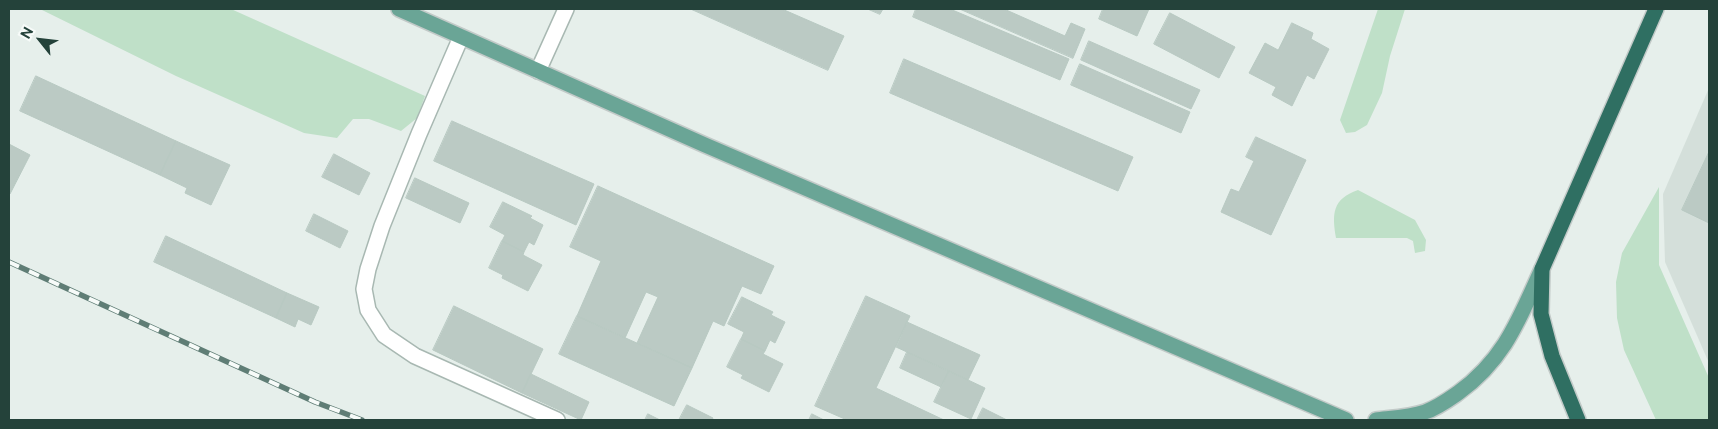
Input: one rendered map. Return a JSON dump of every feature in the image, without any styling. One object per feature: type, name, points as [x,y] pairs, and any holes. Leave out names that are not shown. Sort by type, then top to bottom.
[{"type":"highway","points":[[1578,420],[1552,356],[1541,314],[1542,269],[1656,9]]},
{"type":"main road","points":[[398,9],[705,145],[1346,420]]},
{"type":"main road","points":[[1376,420],[1425,412],[1445,402],[1476,380],[1500,353],[1517,323],[1542,269]]},
{"type":"street","points":[[538,71],[566,9]]},
{"type":"street","points":[[461,37],[382,226],[368,269],[364,289],[368,310],[384,335],[415,356],[557,420]]},
{"type":"shaded area","points":[[1709,88],[1709,363],[1665,262],[1663,194]]},
{"type":"green space","points":[[40,9],[231,9],[425,96],[417,118],[401,131],[369,119],[353,119],[337,138],[304,133],[176,76]]},
{"type":"green space","points":[[1378,9],[1405,9],[1390,56],[1382,93],[1367,125],[1355,132],[1346,133],[1340,120]]},
{"type":"green space","points":[[1659,187],[1659,265],[1709,378],[1709,420],[1656,420],[1624,350],[1617,318],[1616,282],[1622,253]]},
{"type":"green space","points":[[1358,190],[1415,220],[1426,240],[1425,251],[1415,253],[1413,241],[1407,238],[1336,238],[1334,215],[1336,208],[1343,198]]},
{"type":"building","points":[[691,9],[782,9],[844,36],[828,70]]},
{"type":"building","points":[[868,9],[883,9],[880,14]]},
{"type":"building","points":[[916,9],[950,9],[1069,59],[1060,80],[913,17]]},
{"type":"building","points":[[960,9],[1004,9],[1065,36],[1071,23],[1085,29],[1073,58]]},
{"type":"building","points":[[1103,9],[1149,9],[1137,36],[1099,19]]},
{"type":"building","points":[[1170,13],[1235,47],[1219,78],[1154,44]]},
{"type":"building","points":[[1292,23],[1313,33],[1311,39],[1329,49],[1314,79],[1307,75],[1292,106],[1272,95],[1276,87],[1249,73],[1265,43],[1278,50]]},
{"type":"building","points":[[1089,41],[1200,90],[1191,109],[1081,60]]},
{"type":"building","points":[[904,59],[1133,157],[1118,191],[890,93]]},
{"type":"building","points":[[1080,64],[1190,112],[1181,133],[1071,85]]},
{"type":"building","points":[[36,76],[176,141],[160,175],[20,111]]},
{"type":"building","points":[[452,121],[594,184],[576,225],[434,161]]},
{"type":"building","points":[[1256,137],[1306,160],[1271,235],[1221,212],[1231,189],[1239,192],[1254,161],[1246,157]]},
{"type":"building","points":[[176,141],[230,165],[211,205],[185,193],[187,188],[160,175]]},
{"type":"building","points":[[9,144],[30,155],[10,194],[9,194]]},
{"type":"building","points":[[1709,152],[1709,223],[1682,210]]},
{"type":"building","points":[[334,154],[370,173],[359,195],[322,177]]},
{"type":"building","points":[[415,178],[469,203],[460,223],[406,198]]},
{"type":"building","points":[[598,186],[774,266],[761,294],[742,286],[724,326],[713,321],[692,368],[637,343],[658,297],[646,292],[625,338],[577,316],[601,261],[570,247]]},
{"type":"building","points":[[503,202],[532,216],[530,218],[543,225],[534,245],[529,242],[524,252],[502,241],[505,235],[490,227]]},
{"type":"building","points":[[314,214],[348,231],[340,248],[306,231]]},
{"type":"building","points":[[166,236],[287,293],[276,318],[154,262]]},
{"type":"building","points":[[502,241],[524,252],[523,255],[542,265],[528,291],[502,278],[503,275],[489,268]]},
{"type":"building","points":[[287,293],[319,307],[311,325],[298,319],[295,327],[276,318]]},
{"type":"building","points":[[866,296],[910,316],[876,388],[944,420],[847,420],[815,406]]},
{"type":"building","points":[[742,297],[773,312],[771,315],[785,322],[775,343],[770,340],[765,351],[741,339],[744,332],[728,324]]},
{"type":"building","points":[[454,306],[543,349],[522,393],[433,350]]},
{"type":"building","points":[[577,316],[692,368],[674,406],[559,354]]},
{"type":"building","points":[[907,322],[980,355],[968,380],[896,347]]},
{"type":"building","points":[[741,339],[765,351],[763,354],[783,364],[769,392],[741,378],[743,375],[727,367]]},
{"type":"building","points":[[907,352],[949,371],[941,387],[900,368]]},
{"type":"building","points":[[949,371],[985,388],[971,419],[934,402]]},
{"type":"building","points":[[531,374],[589,402],[581,420],[522,393]]},
{"type":"building","points":[[687,405],[713,418],[712,420],[679,420]]},
{"type":"building","points":[[983,408],[1007,420],[977,420]]},
{"type":"building","points":[[648,414],[660,420],[645,420]]},
{"type":"building","points":[[812,414],[824,420],[809,420]]},
{"type":"railway","points":[[9,262],[315,402],[362,420]]}]
